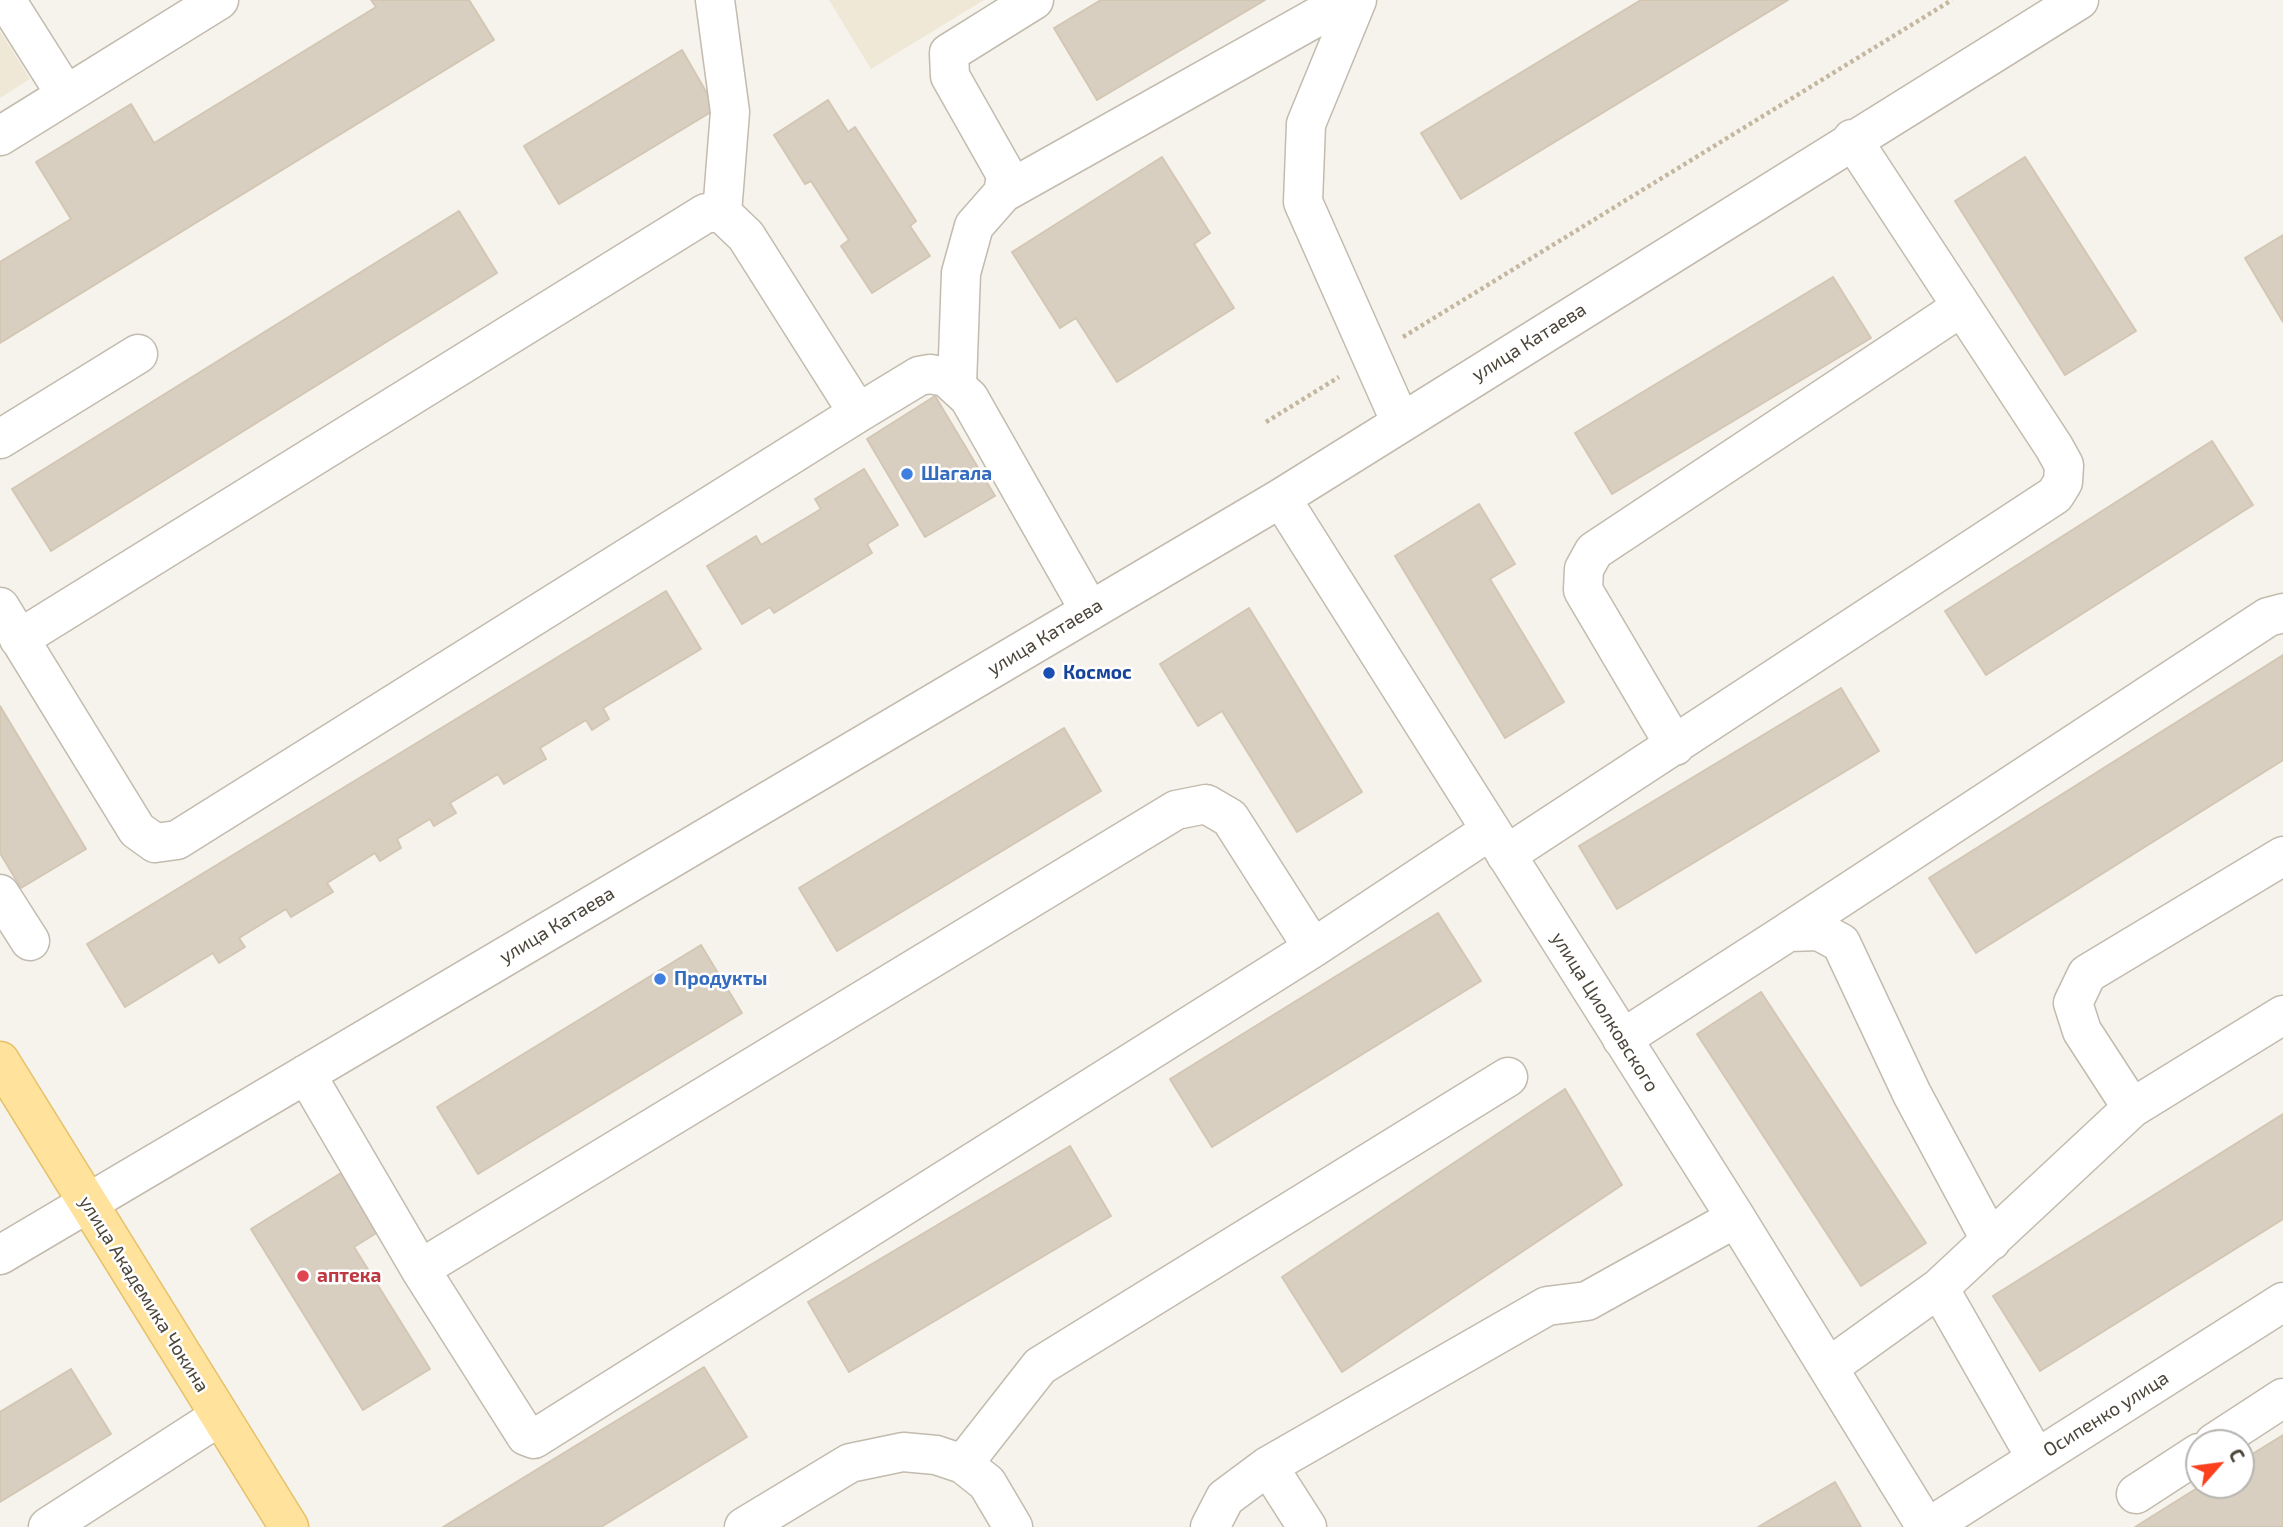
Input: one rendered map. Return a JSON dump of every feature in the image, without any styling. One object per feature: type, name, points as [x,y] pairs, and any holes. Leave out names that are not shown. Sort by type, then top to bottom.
[{"type":"main road","name":"улица Академика Чокина","points":[[0,1061],[289,1527]]},
{"type":"street","points":[[6,0],[66,95]]},
{"type":"street","points":[[0,135],[219,0]]},
{"type":"street","points":[[715,0],[730,112],[722,213]]},
{"type":"street","points":[[1003,193],[1006,175],[950,76],[949,53],[1034,0]]},
{"type":"street","points":[[957,385],[961,273],[974,226],[1003,193],[1347,0]]},
{"type":"street","points":[[1357,0],[1306,124],[1303,202],[1401,423]]},
{"type":"street","name":"улица Катаева","points":[[0,1255],[1281,498],[1852,139],[2079,0]]},
{"type":"street","points":[[306,1074],[420,1269],[526,1436],[534,1439],[1313,948],[1675,746],[2055,495],[2063,482],[2064,465],[1852,139]]},
{"type":"street","points":[[858,413],[746,236],[722,213],[706,213],[10,623],[138,830],[155,843],[177,839],[919,376],[938,376],[957,385],[969,398],[1090,611]]},
{"type":"street","points":[[1675,746],[1583,590],[1584,569],[1594,551],[1961,308]]},
{"type":"street","points":[[0,439],[138,354]]},
{"type":"street","name":"улица Циолковского","points":[[1281,498],[1928,1527]]},
{"type":"street","points":[[1622,1039],[2268,617],[2283,613]]},
{"type":"street","points":[[420,1269],[1176,810],[1206,804],[1230,818],[1313,948]]},
{"type":"street","points":[[2132,1108],[2079,1022],[2073,1003],[2087,974],[2283,856]]},
{"type":"street","points":[[0,894],[30,942]]},
{"type":"street","points":[[1788,932],[1819,931],[1841,943],[1912,1094],[1991,1241]]},
{"type":"street","points":[[1829,1367],[1939,1288],[2132,1108],[2283,1015]]},
{"type":"street","points":[[964,1464],[1040,1366],[1508,1077]]},
{"type":"street","points":[[1210,1527],[1224,1498],[1268,1466],[1547,1306],[1587,1301],[1736,1218]]},
{"type":"street","points":[[1939,1288],[2036,1458]]},
{"type":"street","name":"Осипенко улица","points":[[1928,1527],[2283,1301]]},
{"type":"street","points":[[2235,1429],[2283,1398]]},
{"type":"street","points":[[48,1527],[220,1416]]},
{"type":"street","points":[[744,1527],[850,1463],[903,1452],[936,1455],[964,1464],[987,1483],[1013,1527]]},
{"type":"street","points":[[2136,1494],[2185,1462]]},
{"type":"street","points":[[1268,1466],[1307,1527]]},
{"type":"path","points":[[1266,422],[1952,0]]},
{"type":"shaded area","points":[[829,0],[984,0],[871,69]]},
{"type":"shaded area","points":[[0,31],[30,79],[0,98]]},
{"type":"building","points":[[371,0],[469,0],[494,40],[0,343],[0,262],[71,219],[36,162],[131,104],[154,143],[376,7]]},
{"type":"building","points":[[1101,0],[1265,0],[1097,100],[1054,28]]},
{"type":"building","points":[[1641,0],[1788,0],[1461,199],[1421,133]]},
{"type":"building","points":[[682,50],[716,109],[559,204],[524,146]]},
{"type":"building","points":[[828,100],[848,132],[855,127],[916,221],[910,226],[930,256],[872,293],[841,246],[849,240],[811,181],[805,184],[774,135]]},
{"type":"building","points":[[1162,157],[1210,233],[1194,244],[1234,308],[1117,382],[1076,318],[1060,328],[1012,252]]},
{"type":"building","points":[[2025,157],[2136,331],[2065,375],[1955,201]]},
{"type":"building","points":[[459,211],[497,273],[51,551],[12,489]]},
{"type":"building","points":[[2283,235],[2283,322],[2245,258]]},
{"type":"building","points":[[1833,277],[1871,338],[1612,494],[1575,433]]},
{"type":"building","points":[[935,396],[995,496],[925,537],[867,439]]},
{"type":"building","points":[[2212,441],[2253,505],[1986,675],[1945,611]]},
{"type":"building","points":[[864,469],[898,525],[867,544],[872,553],[774,613],[770,607],[742,624],[707,566],[756,536],[761,545],[821,509],[815,499]]},
{"type":"building","points":[[1479,504],[1515,564],[1490,579],[1564,702],[1505,738],[1395,556]]},
{"type":"building","points":[[666,591],[701,649],[603,708],[609,719],[592,730],[586,720],[540,748],[546,759],[504,784],[498,774],[450,803],[456,813],[434,826],[430,819],[397,839],[401,848],[380,861],[375,853],[327,883],[333,892],[291,917],[286,909],[239,938],[245,947],[219,963],[213,953],[125,1007],[87,944]]},
{"type":"building","points":[[1249,608],[1362,792],[1297,832],[1222,711],[1198,726],[1160,664]]},
{"type":"building","points":[[2283,655],[2283,760],[1976,953],[1929,878]]},
{"type":"building","points":[[1841,688],[1879,751],[1617,909],[1579,846]]},
{"type":"building","points":[[0,706],[86,849],[21,888],[0,853]]},
{"type":"building","points":[[1064,728],[1101,791],[837,951],[799,888]]},
{"type":"building","points":[[1438,913],[1481,981],[1212,1147],[1170,1079]]},
{"type":"building","points":[[701,945],[742,1013],[478,1174],[437,1107]]},
{"type":"building","points":[[1761,992],[1926,1243],[1861,1286],[1697,1034]]},
{"type":"building","points":[[1565,1089],[1622,1185],[1342,1372],[1282,1277]]},
{"type":"building","points":[[2283,1114],[2283,1219],[2040,1371],[1993,1296]]},
{"type":"building","points":[[1070,1146],[1111,1216],[849,1372],[808,1302]]},
{"type":"building","points":[[341,1173],[378,1232],[354,1247],[430,1369],[363,1410],[251,1229]]},
{"type":"building","points":[[704,1367],[747,1437],[601,1527],[443,1527]]},
{"type":"building","points":[[71,1369],[111,1434],[0,1502],[0,1412]]},
{"type":"building","points":[[2283,1435],[2283,1527],[2135,1527],[2185,1496],[2185,1499],[2255,1499],[2255,1452]]},
{"type":"building","points":[[1835,1482],[1861,1527],[1758,1527]]},
{"type":"place","name":"Шагала","points":[[907,474]]},
{"type":"place","name":"Космос","points":[[1049,673]]},
{"type":"place","name":"Продукты","points":[[660,979]]},
{"type":"place","name":"аптека","points":[[303,1276]]}]
